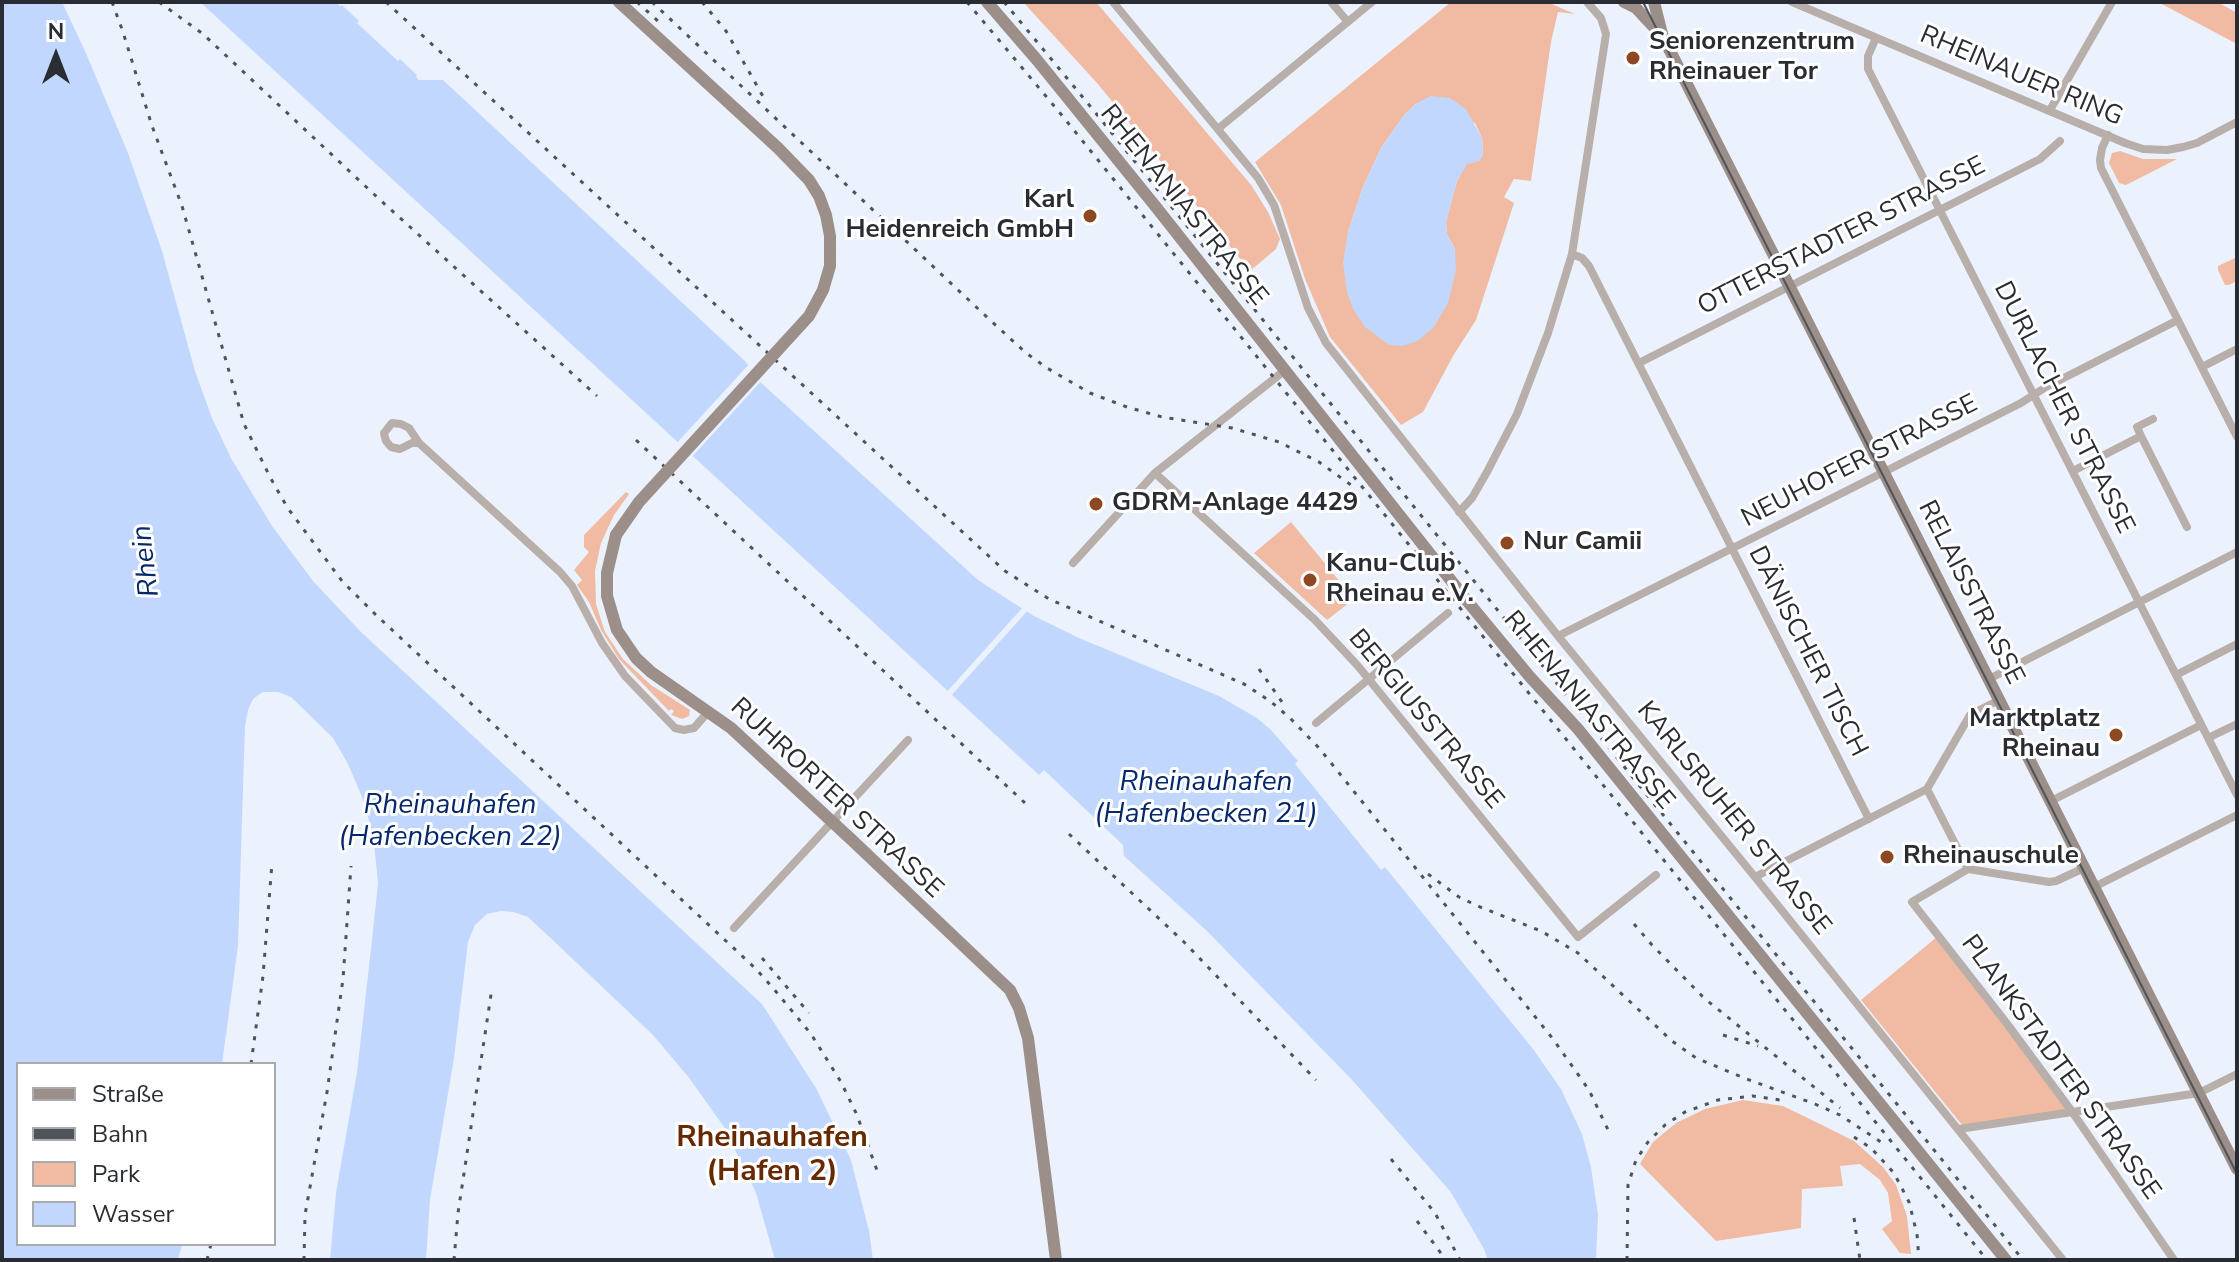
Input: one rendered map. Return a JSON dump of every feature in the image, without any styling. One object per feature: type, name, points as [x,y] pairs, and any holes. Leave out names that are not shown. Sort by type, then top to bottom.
[{"type":"street","points":[[619,2],[809,180],[826,215],[830,236],[830,266],[823,290],[809,316],[639,502],[616,535],[608,562],[610,608],[617,630],[631,652],[651,672],[709,711]]},
{"type":"street","name":"RHENANIASTRASSE","points":[[987,2],[1138,184],[1468,602],[1578,729],[2006,1260]]},
{"type":"street","name":"KARLSRUHER STRASSE","points":[[1113,2],[1258,178],[1274,205],[1308,308],[1326,343],[1558,636],[2063,1260]]},
{"type":"street","points":[[1331,2],[1348,22]]},
{"type":"street","points":[[1219,128],[1372,2]]},
{"type":"street","points":[[1459,512],[1472,498],[1517,414],[1548,333],[1572,254],[1606,34],[1601,18],[1587,2]]},
{"type":"street","name":"RELAISSTRASSE","points":[[1624,2],[1636,8],[1663,37]]},
{"type":"street","name":"RELAISSTRASSE","points":[[1654,2],[1663,37],[1999,700],[2038,762],[2051,801],[2237,1169]]},
{"type":"street","name":"RHEINAUER RING","points":[[1792,2],[2143,149],[2167,150],[2197,143],[2237,122]]},
{"type":"street","points":[[2050,110],[2112,2]]},
{"type":"street","name":"DURLACHER STRASSE","points":[[1876,38],[1868,56],[1868,69],[2237,795]]},
{"type":"street","points":[[2108,135],[2102,148],[2101,168],[2237,437]]},
{"type":"street","name":"OTTERSTADTER STRASSE","points":[[1639,363],[2040,159],[2060,141]]},
{"type":"street","name":"DÄNISCHER TISCH","points":[[1572,254],[1582,258],[1589,266],[1869,819]]},
{"type":"street","name":"NEUHOFER STRASSE","points":[[1558,636],[2021,403],[2178,320]]},
{"type":"street","points":[[2202,367],[2237,349]]},
{"type":"street","points":[[1073,563],[1155,473],[1284,371]]},
{"type":"street","points":[[2153,419],[2137,427],[2187,527]]},
{"type":"street","points":[[2073,471],[2141,436]]},
{"type":"street","name":"RUHRORTER STRASSE","points":[[419,443],[560,572],[572,586],[602,643],[625,676],[675,728],[694,728],[709,711],[1001,979],[1015,999],[1028,1038],[1056,1260]]},
{"type":"street","name":"BERGIUSSTRASSE","points":[[1155,473],[1315,620],[1369,680],[1578,937],[1656,875]]},
{"type":"street","points":[[1989,679],[2237,552]]},
{"type":"street","points":[[1316,723],[1448,613]]},
{"type":"street","points":[[2176,675],[2237,644]]},
{"type":"street","points":[[1755,877],[1927,789],[1970,715],[1999,700]]},
{"type":"street","points":[[2208,738],[2237,724]]},
{"type":"street","points":[[2051,801],[2201,725]]},
{"type":"street","points":[[734,928],[908,740]]},
{"type":"street","points":[[1927,789],[1968,869],[2049,882],[2084,868]]},
{"type":"street","points":[[2094,887],[2237,815]]},
{"type":"street","name":"PLANKSTADTER STRASSE","points":[[1968,869],[1912,902],[2073,1113],[2174,1260]]},
{"type":"street","points":[[1959,1129],[2199,1093],[2237,1074]]},
{"type":"green space","points":[[1023,2],[1096,2],[1252,186],[1280,239],[1276,249],[1250,271],[1097,83]]},
{"type":"green space","points":[[1451,2],[1547,2],[1575,14],[1558,12],[1531,181],[1514,179],[1504,197],[1514,203],[1476,320],[1423,412],[1401,425],[1330,337],[1305,279],[1281,205],[1255,162]],"holes":[[[1417,103],[1475,123],[1482,138],[1483,154],[1479,161],[1467,163],[1457,181],[1446,222],[1447,234],[1455,249],[1348,232],[1363,187],[1381,148],[1405,114]]]},
{"type":"green space","points":[[2158,2],[2217,2],[2223,5],[2237,13],[2237,44]]},
{"type":"green space","points":[[2120,151],[2143,159],[2177,159],[2126,185],[2119,183],[2109,163],[2112,153]]},
{"type":"green space","points":[[2237,257],[2237,281],[2225,285],[2218,266]]},
{"type":"green space","points":[[626,492],[629,494],[614,515],[601,543],[595,571],[596,604],[605,632],[623,659],[651,685],[690,710],[689,716],[682,719],[671,715],[674,711],[669,711],[619,659],[577,585],[582,580],[574,570],[589,552],[584,547],[584,535]]},
{"type":"green space","name":"Kanu-Club Rheinau e.V.","points":[[1291,522],[1354,599],[1327,620],[1254,553]]},
{"type":"green space","points":[[1938,936],[2073,1113],[1962,1125],[1861,1000]]},
{"type":"green space","points":[[1743,1100],[1783,1106],[1854,1141],[1883,1167],[1896,1185],[1907,1216],[1911,1254],[1900,1253],[1882,1229],[1892,1221],[1888,1193],[1880,1180],[1860,1164],[1840,1166],[1843,1186],[1802,1189],[1801,1228],[1716,1241],[1640,1164],[1653,1142],[1676,1123],[1705,1109]]},
{"type":"water","points":[[2,2],[62,2],[128,153],[162,251],[195,371],[212,418],[232,460],[272,526],[313,581],[361,632],[762,1004],[816,1088],[851,1160],[873,1260],[775,1260],[756,1193],[724,1127],[690,1079],[653,1035],[528,917],[501,911],[487,914],[475,925],[468,942],[454,1058],[430,1200],[426,1260],[330,1260],[336,1193],[357,1072],[378,883],[373,834],[362,797],[333,738],[291,697],[278,692],[263,692],[253,699],[245,726],[238,946],[222,1062],[16,1062],[16,1246],[182,1246],[178,1260],[2,1260]]},
{"type":"water","name":"Rheinauhafen (Hafenbecken 21)","points":[[200,2],[335,2],[342,5],[359,21],[357,23],[398,61],[400,59],[419,80],[443,80],[746,362],[758,380],[978,580],[1034,616],[1079,638],[1219,696],[1271,730],[1381,870],[1385,867],[1533,1049],[1561,1089],[1582,1134],[1591,1167],[1598,1215],[1596,1260],[1488,1260],[1450,1191],[1353,1081],[1207,931],[1124,856],[1123,845],[1044,770],[1039,775]]},
{"type":"water","points":[[1431,96],[1450,98],[1466,109],[1482,138],[1483,154],[1479,161],[1467,164],[1457,181],[1446,222],[1447,234],[1455,249],[1456,270],[1448,303],[1434,327],[1418,341],[1402,346],[1389,345],[1365,327],[1353,309],[1343,262],[1348,232],[1363,187],[1381,148],[1405,114]]},
{"type":"pier","points":[[751,362],[763,379],[690,459],[675,445]]},
{"type":"pier","points":[[1024,606],[1029,609],[949,698],[945,694]]},
{"type":"tram line","points":[[1643,2],[2237,1174]]},
{"type":"railway","points":[[112,2],[152,126],[182,206],[244,424],[287,507],[342,581],[375,614],[773,988],[811,1034],[841,1082],[857,1115],[879,1176]]},
{"type":"railway","points":[[159,2],[203,34],[597,396]]},
{"type":"railway","points":[[386,2],[1005,571],[1049,599],[1244,684],[1290,718],[1319,748],[1553,1039],[1589,1090],[1610,1134]]},
{"type":"railway","points":[[637,2],[658,21]]},
{"type":"railway","points":[[652,2],[990,320],[1047,368],[1090,393],[1127,407],[1162,417],[1232,428],[1279,442],[1319,462],[1351,485]]},
{"type":"railway","points":[[702,2],[726,31],[765,100]]},
{"type":"railway","points":[[967,2],[1987,1260]]},
{"type":"railway","points":[[1004,2],[2023,1260]]},
{"type":"railway","points":[[636,440],[1025,803]]},
{"type":"railway","points":[[1259,669],[1282,702]]},
{"type":"railway","points":[[1069,834],[1185,943],[1316,1080]]},
{"type":"railway","points":[[251,1062],[263,976],[272,863]]},
{"type":"railway","points":[[304,1260],[305,1215],[343,979],[351,866]]},
{"type":"railway","points":[[1428,874],[1459,897],[1541,931],[1578,953],[1672,1041],[1696,1058],[1840,1115],[1884,1144]]},
{"type":"railway","points":[[1634,924],[1704,998],[1840,1108]]},
{"type":"railway","points":[[762,958],[809,1013]]},
{"type":"railway","points":[[454,1260],[458,1213],[492,988]]},
{"type":"railway","points":[[1723,1035],[1758,1046]]},
{"type":"railway","points":[[1627,1260],[1628,1185],[1636,1160],[1648,1142],[1665,1125],[1685,1112],[1718,1100],[1753,1096],[1780,1100]]},
{"type":"railway","points":[[1854,1137],[1871,1148],[1894,1173],[1909,1202],[1917,1234],[1919,1260]]},
{"type":"railway","points":[[1391,1159],[1435,1213],[1460,1260]]},
{"type":"railway","points":[[1854,1218],[1860,1260]]},
{"type":"railway","points":[[1417,1221],[1446,1260]]},
{"type":"railway","points":[[207,1260],[210,1246]]},
{"type":"place","name":"Seniorenzentrum Rheinauer Tor","points":[[1633,58]]},
{"type":"place","name":"Karl Heidenreich GmbH","points":[[1090,216]]},
{"type":"place","name":"GDRM-Anlage 4429","points":[[1096,504]]},
{"type":"place","name":"Nur Camii","points":[[1507,543]]},
{"type":"place","name":"Kanu-Club Rheinau e.V.","points":[[1310,580]]},
{"type":"place","name":"Marktplatz Rheinau","points":[[2116,735]]},
{"type":"place","name":"Rheinauschule","points":[[1887,857]]},
{"type":"district","name":"Rheinauhafen (Hafen 2)","points":[[772,1156]]},
{"type":"water label","name":"Rhein","points":[[147,561]]},
{"type":"water label","name":"Rheinauhafen (Hafenbecken 22)","points":[[450,822]]}]
